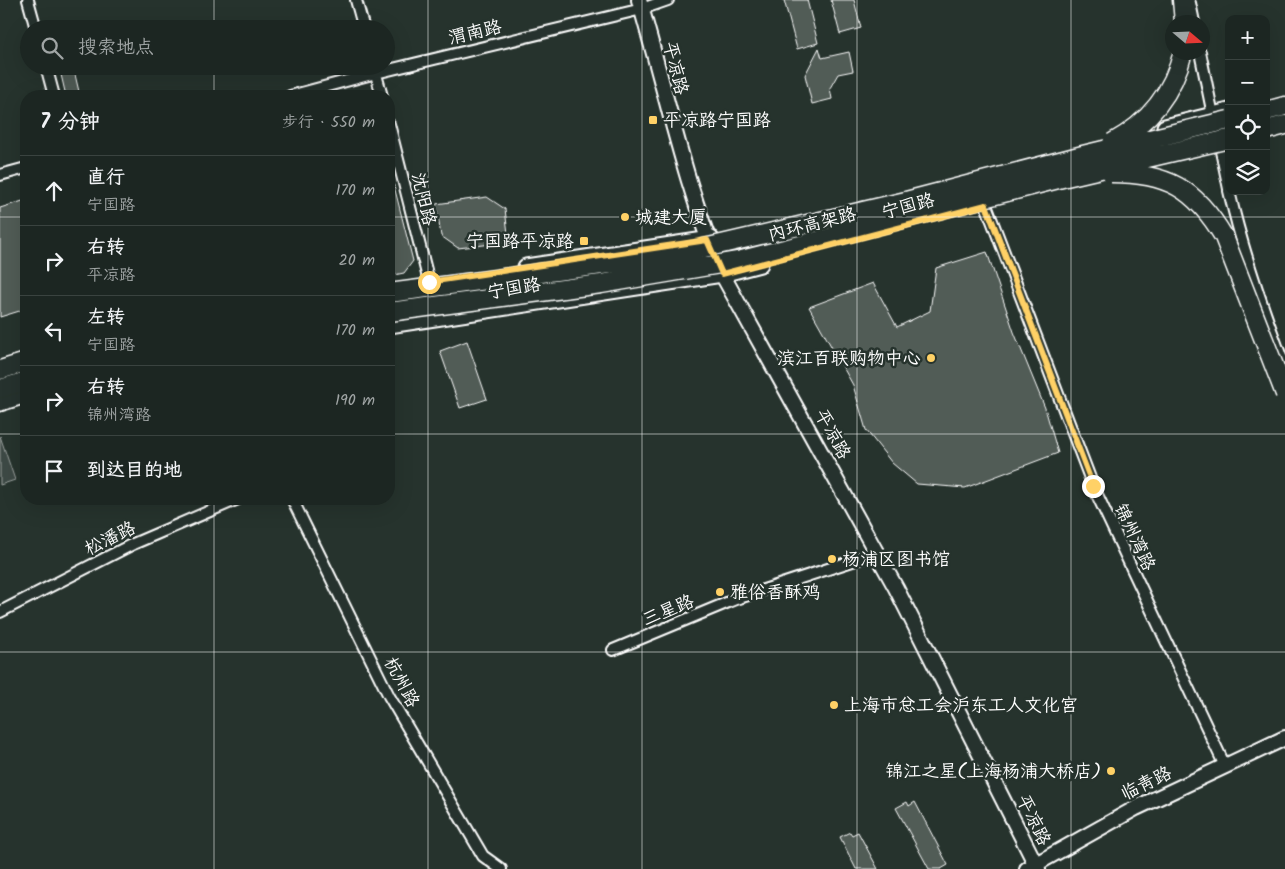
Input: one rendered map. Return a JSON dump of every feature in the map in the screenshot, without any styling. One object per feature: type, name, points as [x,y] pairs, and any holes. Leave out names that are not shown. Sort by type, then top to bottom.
[{"type":"highway","points":[[1182,0],[1183,15]]},
{"type":"highway","points":[[1083,155],[1125,136],[1156,110],[1172,84],[1180,60]]},
{"type":"highway","points":[[1270,110],[1285,106]]},
{"type":"highway","name":"内环高架路","points":[[395,292],[670,256],[906,201],[1221,117]]},
{"type":"highway","points":[[1270,129],[1285,125]]},
{"type":"highway","name":"内环高架路","points":[[395,311],[601,284],[738,260],[1066,177],[1225,145]]},
{"type":"highway","points":[[1066,177],[1138,173],[1174,183],[1194,198],[1213,219],[1224,237],[1285,394]]},
{"type":"highway","points":[[0,369],[20,363]]},
{"type":"highway","points":[[0,389],[20,383]]},
{"type":"main road","name":"平凉路","points":[[640,5],[669,117],[707,240],[722,274],[877,554],[1033,867]]},
{"type":"main road","points":[[1270,101],[1285,98]]},
{"type":"main road","name":"宁国路","points":[[395,287],[707,240],[966,181],[1221,117]]},
{"type":"main road","points":[[1270,137],[1285,133]]},
{"type":"main road","name":"宁国路","points":[[395,324],[722,274],[1225,145]]},
{"type":"main road","points":[[0,402],[20,397]]},
{"type":"main road","name":"临青路","points":[[1033,867],[1136,808],[1285,738]]},
{"type":"street","points":[[28,0],[34,20]]},
{"type":"street","points":[[356,0],[362,20]]},
{"type":"street","name":"渭南路","points":[[395,64],[640,5],[668,0]]},
{"type":"street","points":[[1189,0],[1192,15]]},
{"type":"street","points":[[1203,60],[1221,117],[1225,139]]},
{"type":"street","points":[[48,75],[52,90]]},
{"type":"street","name":"渭南路","points":[[309,90],[356,75]]},
{"type":"street","points":[[377,75],[380,90]]},
{"type":"street","name":"沈阳路","points":[[395,148],[429,282]]},
{"type":"street","points":[[0,175],[20,170]]},
{"type":"street","points":[[1230,195],[1239,237],[1264,314],[1285,367]]},
{"type":"street","name":"锦州湾路","points":[[986,205],[1093,486],[1225,766]]},
{"type":"street","name":"松潘路","points":[[0,612],[133,544],[224,505]]},
{"type":"street","name":"杭州路","points":[[295,505],[389,696],[484,856],[501,869]]},
{"type":"street","name":"三星路","points":[[613,650],[736,599],[877,554]]},
{"type":"shaded area","points":[[0,436],[15,480],[0,485]]},
{"type":"building","points":[[784,0],[807,0],[818,43],[797,49]]},
{"type":"building","points":[[831,0],[854,0],[861,28],[840,34]]},
{"type":"building","points":[[819,48],[822,58],[849,52],[853,71],[838,74],[830,88],[832,99],[812,104],[805,75]]},
{"type":"building","points":[[61,75],[75,75],[79,90],[65,90]]},
{"type":"building","points":[[395,190],[413,261],[404,273],[395,275]]},
{"type":"building","points":[[487,197],[505,209],[509,242],[458,248],[441,236],[436,204]]},
{"type":"building","points":[[20,202],[20,311],[0,317],[0,208]]},
{"type":"building","name":"滨江百联购物中心","points":[[987,252],[1014,332],[1045,408],[1058,453],[965,488],[917,484],[892,463],[866,430],[853,385],[809,307],[873,283],[897,327],[930,311],[936,268]]},
{"type":"building","points":[[467,341],[487,399],[460,408],[440,351]]},
{"type":"building","points":[[907,802],[909,806],[915,802],[948,865],[941,869],[929,869],[896,808]]},
{"type":"building","points":[[850,832],[852,835],[858,832],[878,869],[856,869],[840,837]]},
{"type":"place","name":"平凉路宁国路","points":[[653,120]]},
{"type":"place","name":"城建大厦","points":[[625,217]]},
{"type":"place","name":"宁国路平凉路","points":[[584,241]]},
{"type":"place","name":"滨江百联购物中心","points":[[931,358]]},
{"type":"place","name":"杨浦区图书馆","points":[[832,559]]},
{"type":"place","name":"雅俗香酥鸡","points":[[720,592]]},
{"type":"place","name":"上海市总工会沪东工人文化宫","points":[[834,705]]},
{"type":"place","name":"锦江之星(上海杨浦大桥店)","points":[[1111,771]]},
{"type":"route","points":[[429,282],[707,240],[722,274],[986,205],[1093,486]]}]
